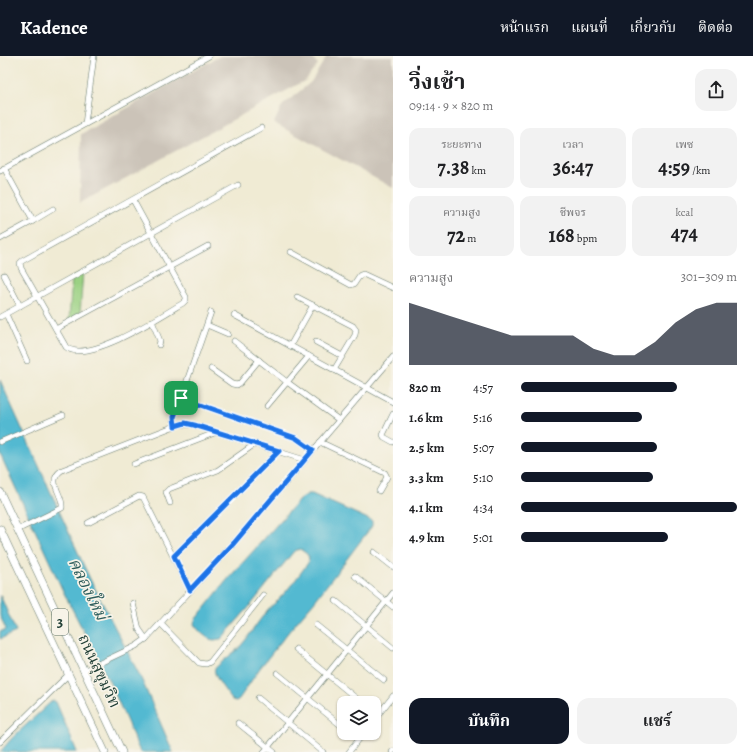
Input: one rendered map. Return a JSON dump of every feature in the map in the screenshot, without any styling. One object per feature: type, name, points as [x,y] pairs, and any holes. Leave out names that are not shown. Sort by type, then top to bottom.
[{"type":"highway","name":"ถนนสุขุมวิท","points":[[0,492],[122,752]]},
{"type":"highway","name":"ถนนสุขุมวิท","points":[[0,530],[102,751]]},
{"type":"street","points":[[85,124],[94,56]]},
{"type":"street","points":[[33,221],[2,169],[209,56]]},
{"type":"street","points":[[132,200],[186,297],[186,300],[152,321],[111,343],[83,351],[72,351],[69,349],[56,329],[21,268],[20,263],[22,261],[261,128]]},
{"type":"street","points":[[0,317],[238,185]]},
{"type":"street","points":[[0,239],[53,209]]},
{"type":"street","points":[[56,329],[208,246]]},
{"type":"street","points":[[290,252],[351,285],[354,284],[360,275],[363,274],[393,288]]},
{"type":"street","points":[[4,275],[20,306]]},
{"type":"street","points":[[297,297],[355,328],[356,333],[334,370]]},
{"type":"street","points":[[290,346],[313,305]]},
{"type":"street","points":[[175,426],[174,417],[207,325],[210,312]]},
{"type":"street","points":[[6,314],[27,362]]},
{"type":"street","points":[[234,315],[393,402]]},
{"type":"street","points":[[152,321],[160,341],[159,346]]},
{"type":"street","points":[[207,325],[228,334]]},
{"type":"street","points":[[234,341],[287,382],[340,420]]},
{"type":"street","points":[[316,342],[342,356]]},
{"type":"street","points":[[267,406],[309,356]]},
{"type":"street","points":[[83,671],[136,646],[146,639],[161,624],[239,537],[393,358]]},
{"type":"street","points":[[211,369],[232,384],[237,385],[259,360]]},
{"type":"street","points":[[181,398],[296,438],[313,450]]},
{"type":"street","points":[[393,414],[383,434],[384,437],[393,442]]},
{"type":"street","points":[[0,442],[63,415]]},
{"type":"street","points":[[18,530],[60,510],[62,504],[56,489],[55,479],[62,470],[175,426],[189,424],[305,460]]},
{"type":"street","points":[[134,464],[217,432]]},
{"type":"street","points":[[320,442],[385,474],[386,477],[379,491]]},
{"type":"street","points":[[170,503],[166,492],[169,489],[218,470],[255,444]]},
{"type":"street","points":[[174,556],[279,451]]},
{"type":"street","points":[[88,523],[141,496],[174,556],[190,590]]},
{"type":"street","points":[[374,552],[393,567]]},
{"type":"street","points":[[355,576],[393,607]]},
{"type":"street","points":[[264,752],[393,593]]},
{"type":"street","points":[[161,624],[199,663],[206,664],[210,662],[263,595]]},
{"type":"street","points":[[336,601],[393,648]]},
{"type":"street","points":[[133,603],[139,629],[146,639]]},
{"type":"street","points":[[316,626],[384,680]]},
{"type":"street","points":[[296,650],[353,696]]},
{"type":"street","points":[[277,673],[337,722]]},
{"type":"street","points":[[0,742],[68,675]]},
{"type":"street","points":[[381,711],[393,696]]},
{"type":"street","points":[[258,698],[323,752]]},
{"type":"street","points":[[238,723],[274,752]]},
{"type":"street","points":[[349,752],[358,740]]},
{"type":"shaded area","points":[[220,56],[310,56],[318,64],[306,80],[80,203],[81,134]]},
{"type":"shaded area","points":[[327,56],[393,56],[393,188],[274,123],[282,106],[311,82]]},
{"type":"green space","points":[[83,271],[80,315],[69,321],[72,277]]},
{"type":"water","name":"คลองใหม่","points":[[0,380],[90,579],[140,676],[173,752],[140,752],[113,689],[63,591],[0,454]]},
{"type":"water","points":[[308,494],[312,494],[372,521],[372,526],[314,602],[260,668],[239,699],[236,701],[232,700],[218,680],[215,669],[238,649],[267,610],[291,586],[308,563],[309,558],[307,554],[300,549],[294,551],[250,606],[221,639],[211,640],[205,636],[194,624],[195,620],[227,580],[300,499]]},
{"type":"water","points":[[0,595],[16,632],[0,639],[0,632],[6,629],[0,616]]},
{"type":"water","points":[[53,700],[56,702],[77,752],[0,752],[12,738]]},
{"type":"route","points":[[181,398],[296,438],[313,450],[234,543],[190,590],[174,556],[279,451],[194,425],[185,423],[175,426],[175,412],[181,398]]}]
